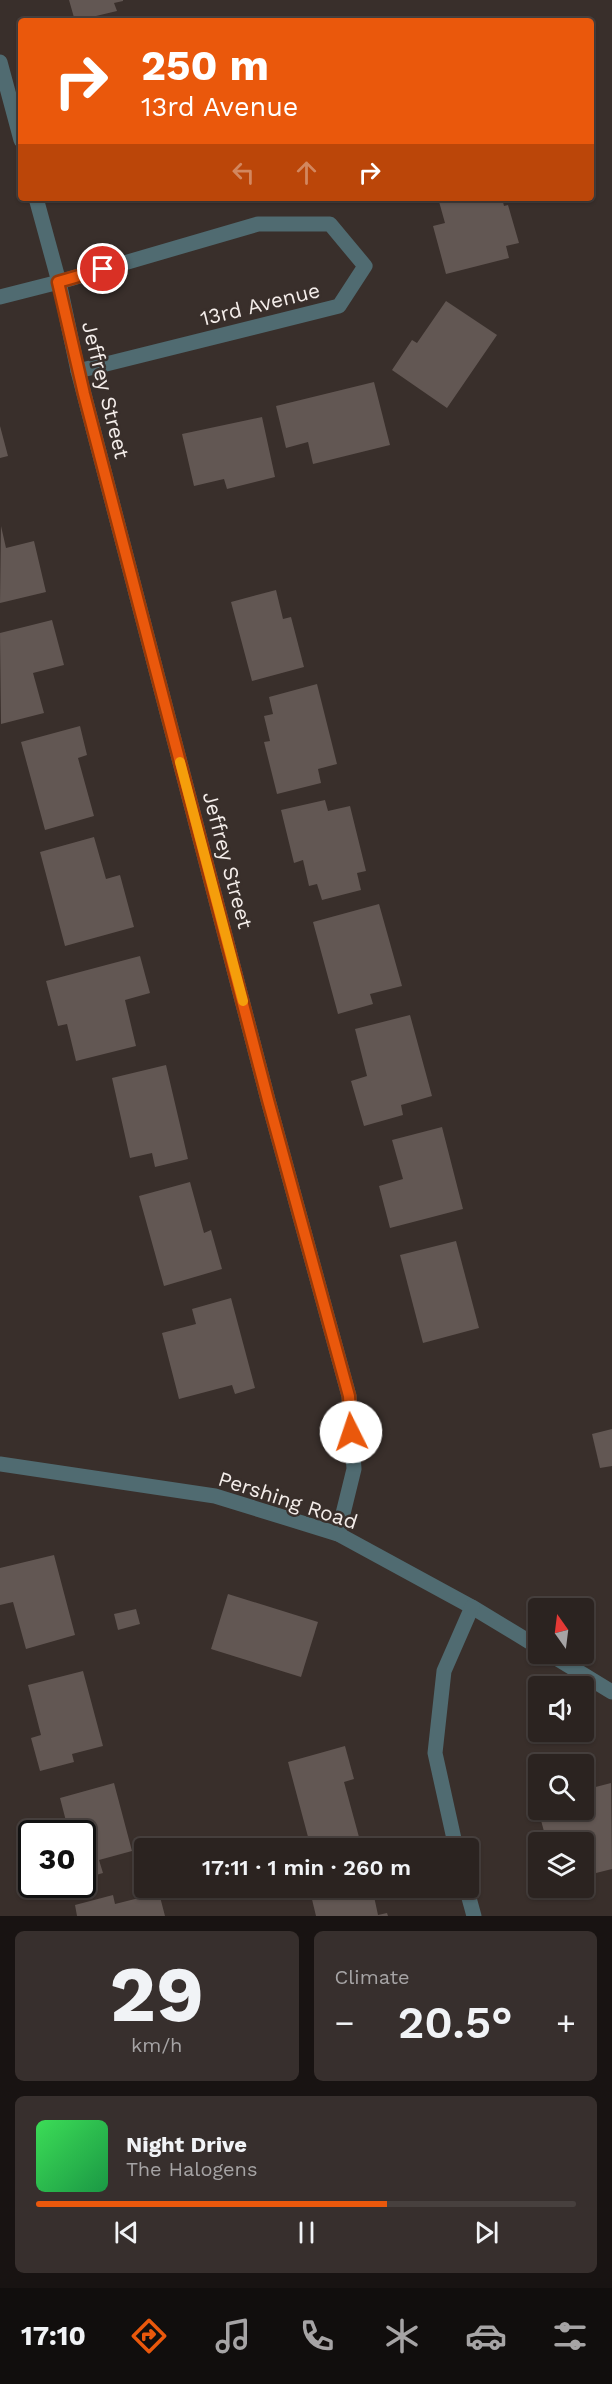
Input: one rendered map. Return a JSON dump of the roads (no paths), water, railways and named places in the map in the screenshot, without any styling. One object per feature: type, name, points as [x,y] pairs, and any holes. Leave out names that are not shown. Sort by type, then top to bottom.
[{"type":"street","points":[[0,62],[18,129]]},
{"type":"street","name":"Jeffrey Street","points":[[37,201],[78,371],[262,1077],[349,1396],[354,1469],[338,1534]]},
{"type":"street","name":"13rd Avenue","points":[[0,297],[258,224],[330,224],[365,266],[339,306],[78,371]]},
{"type":"street","name":"Pershing Road","points":[[0,1464],[215,1496],[338,1534],[472,1607],[528,1641]]},
{"type":"street","points":[[454,1838],[435,1753],[444,1671],[472,1607]]},
{"type":"street","points":[[566,1664],[612,1692]]},
{"type":"street","points":[[469,1898],[474,1916]]}]
